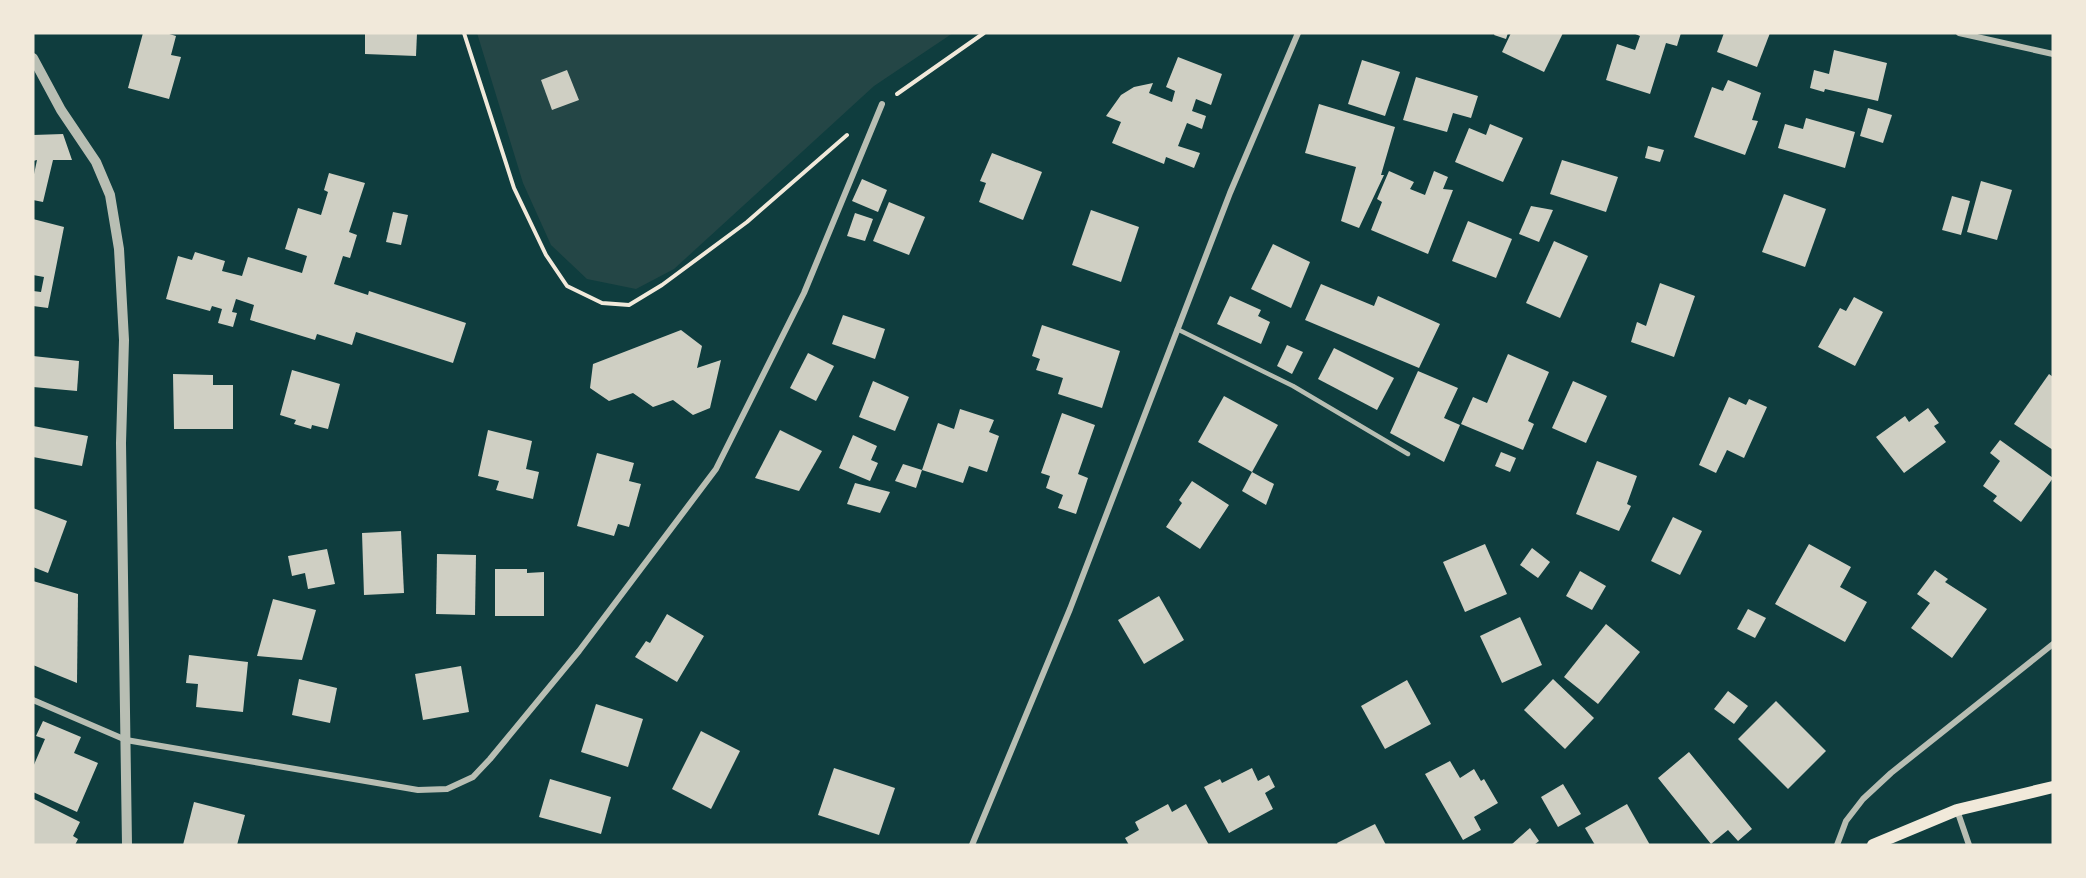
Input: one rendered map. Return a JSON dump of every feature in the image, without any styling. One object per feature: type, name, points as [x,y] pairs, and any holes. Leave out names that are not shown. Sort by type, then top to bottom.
[{"type":"main road","points":[[1873,845],[1957,810],[2053,787]]},
{"type":"street","points":[[972,845],[1070,609],[1230,193],[1298,33]]},
{"type":"street","points":[[1959,33],[2053,54]]},
{"type":"street","points":[[33,58],[61,110],[96,162],[110,195],[119,249],[124,340],[121,443],[127,845]]},
{"type":"street","points":[[33,700],[126,740],[418,790],[447,789],[473,777],[579,651],[716,469],[804,293],[882,104]]},
{"type":"street","points":[[1837,845],[1846,821],[1863,799],[1891,773],[2053,644]]},
{"type":"street","points":[[1957,810],[1968,845]]},
{"type":"lane","points":[[1177,329],[1293,386],[1408,454]]},
{"type":"path","points":[[464,33],[514,188],[546,255],[567,286],[602,303],[629,305],[662,285],[747,222],[882,104],[984,33]]},
{"type":"shaded area","points":[[477,33],[953,33],[874,86],[674,269],[636,289],[587,279],[551,245],[523,183]]},
{"type":"building","points":[[143,33],[166,33],[176,36],[171,55],[181,57],[169,99],[128,88]]},
{"type":"building","points":[[365,33],[417,33],[416,56],[365,54]]},
{"type":"building","points":[[1495,33],[1508,33],[1506,39],[1494,35]]},
{"type":"building","points":[[1511,33],[1563,33],[1544,72],[1502,52]]},
{"type":"building","points":[[1633,33],[1681,33],[1677,46],[1666,43],[1650,94],[1606,80],[1617,44],[1635,50],[1640,36]]},
{"type":"building","points":[[1724,33],[1770,33],[1757,67],[1717,52]]},
{"type":"building","points":[[1834,50],[1887,63],[1878,101],[1825,89],[1824,92],[1810,88],[1814,70],[1829,74]]},
{"type":"building","points":[[1178,57],[1222,74],[1211,105],[1196,99],[1192,111],[1206,116],[1202,129],[1187,123],[1178,146],[1200,153],[1194,168],[1166,157],[1164,164],[1112,143],[1121,122],[1106,116],[1121,95],[1134,87],[1153,83],[1149,93],[1172,102],[1175,91],[1166,87]]},
{"type":"building","points":[[1362,60],[1400,72],[1385,116],[1348,104]]},
{"type":"building","points":[[567,70],[579,100],[552,110],[541,80]]},
{"type":"building","points":[[1416,77],[1478,96],[1471,118],[1453,113],[1447,132],[1403,120]]},
{"type":"building","points":[[1728,80],[1761,93],[1752,120],[1758,121],[1745,155],[1694,137],[1712,87],[1723,91]]},
{"type":"building","points":[[1319,104],[1395,127],[1381,175],[1384,175],[1359,228],[1341,221],[1356,167],[1305,153]]},
{"type":"building","points":[[1868,108],[1892,115],[1883,143],[1860,136]]},
{"type":"building","points":[[1806,118],[1855,132],[1845,168],[1778,148],[1785,124],[1803,129]]},
{"type":"building","points":[[1490,124],[1523,138],[1503,182],[1455,162],[1469,128],[1486,135]]},
{"type":"building","points":[[63,134],[72,160],[53,160],[43,202],[33,200],[33,179],[37,160],[33,161],[33,135]]},
{"type":"building","points":[[1648,146],[1664,150],[1660,162],[1645,158]]},
{"type":"building","points":[[992,153],[1042,172],[1023,220],[979,202],[986,183],[980,181]]},
{"type":"building","points":[[1562,160],[1618,177],[1606,212],[1550,194]]},
{"type":"building","points":[[1389,171],[1414,182],[1410,189],[1425,195],[1434,171],[1448,177],[1443,189],[1453,190],[1428,254],[1371,230],[1382,202],[1377,199]]},
{"type":"building","points":[[329,173],[365,183],[349,232],[357,235],[350,258],[343,256],[334,284],[368,295],[369,291],[466,323],[453,363],[356,332],[352,345],[317,334],[315,340],[250,320],[254,305],[236,299],[232,312],[237,313],[233,327],[218,323],[222,309],[212,306],[210,311],[166,299],[178,256],[192,260],[195,252],[225,261],[222,271],[242,276],[248,257],[302,273],[307,256],[285,249],[298,208],[321,215],[328,192],[324,190]]},
{"type":"building","points":[[862,179],[887,190],[878,212],[852,201]]},
{"type":"building","points":[[1981,181],[2012,190],[1997,240],[1967,232]]},
{"type":"building","points":[[1784,194],[1826,209],[1805,267],[1762,252]]},
{"type":"building","points":[[1952,196],[1970,201],[1961,235],[1942,230]]},
{"type":"building","points":[[889,202],[925,217],[909,255],[873,241]]},
{"type":"building","points":[[1531,206],[1553,210],[1539,242],[1519,234]]},
{"type":"building","points":[[1091,210],[1139,227],[1121,282],[1072,265]]},
{"type":"building","points":[[393,212],[408,215],[401,245],[386,242]]},
{"type":"building","points":[[855,213],[873,219],[865,241],[847,236]]},
{"type":"building","points":[[33,219],[64,227],[48,308],[33,306],[33,291],[41,292],[44,277],[33,275]]},
{"type":"building","points":[[1468,221],[1512,239],[1496,278],[1452,261]]},
{"type":"building","points":[[1554,241],[1588,256],[1560,318],[1526,303]]},
{"type":"building","points":[[1273,244],[1310,262],[1291,308],[1251,289]]},
{"type":"building","points":[[1660,283],[1695,296],[1674,357],[1631,342],[1637,322],[1646,326]]},
{"type":"building","points":[[1321,284],[1374,306],[1378,296],[1440,324],[1419,368],[1305,320]]},
{"type":"building","points":[[1230,296],[1261,310],[1258,316],[1270,322],[1261,344],[1217,324]]},
{"type":"building","points":[[1854,297],[1883,312],[1855,366],[1818,347],[1840,308],[1846,311]]},
{"type":"building","points":[[843,315],[885,329],[875,359],[832,344]]},
{"type":"building","points":[[1042,325],[1120,351],[1102,408],[1058,394],[1063,378],[1036,370],[1040,359],[1032,356]]},
{"type":"building","points":[[681,330],[702,346],[697,368],[721,360],[710,408],[693,415],[673,400],[653,407],[633,393],[609,401],[590,388],[593,364]]},
{"type":"building","points":[[1287,345],[1303,352],[1292,374],[1277,366]]},
{"type":"building","points":[[1334,348],[1394,378],[1377,410],[1318,379]]},
{"type":"building","points":[[808,353],[834,366],[816,401],[790,388]]},
{"type":"building","points":[[1508,354],[1549,372],[1528,421],[1534,424],[1523,450],[1461,424],[1473,397],[1487,403]]},
{"type":"building","points":[[33,356],[79,361],[77,391],[33,387]]},
{"type":"building","points":[[292,370],[340,384],[328,429],[312,425],[311,429],[294,424],[296,420],[280,415]]},
{"type":"building","points":[[1418,371],[1458,388],[1444,418],[1460,425],[1444,462],[1390,433]]},
{"type":"building","points":[[173,374],[213,375],[213,385],[233,385],[233,429],[174,429]]},
{"type":"building","points":[[2049,374],[2053,377],[2053,450],[2014,424]]},
{"type":"building","points":[[873,381],[909,397],[895,431],[859,417]]},
{"type":"building","points":[[1573,381],[1607,396],[1586,443],[1552,428]]},
{"type":"building","points":[[1224,396],[1278,425],[1252,472],[1198,442]]},
{"type":"building","points":[[1729,397],[1746,405],[1749,399],[1767,407],[1744,458],[1727,450],[1716,473],[1699,465]]},
{"type":"building","points":[[1928,408],[1939,423],[1934,426],[1946,442],[1904,473],[1876,437],[1905,416],[1909,422]]},
{"type":"building","points":[[960,409],[994,420],[989,432],[999,436],[987,472],[969,466],[963,483],[922,470],[938,423],[954,429]]},
{"type":"building","points":[[1062,413],[1095,425],[1078,474],[1088,478],[1076,514],[1058,508],[1063,495],[1046,488],[1050,476],[1041,473]]},
{"type":"building","points":[[33,426],[88,436],[82,466],[33,457]]},
{"type":"building","points":[[488,430],[532,441],[526,469],[539,472],[533,499],[496,490],[499,481],[478,476]]},
{"type":"building","points":[[780,430],[822,451],[799,491],[755,478]]},
{"type":"building","points":[[853,435],[877,446],[871,460],[878,463],[870,481],[839,468]]},
{"type":"building","points":[[2000,440],[2053,478],[2021,522],[1993,501],[1997,496],[1983,486],[2000,461],[1990,453]]},
{"type":"building","points":[[1501,452],[1516,458],[1510,472],[1495,466]]},
{"type":"building","points":[[597,453],[634,463],[629,481],[641,484],[629,527],[618,524],[614,536],[577,526]]},
{"type":"building","points":[[1597,461],[1637,476],[1627,504],[1631,506],[1619,531],[1576,514]]},
{"type":"building","points":[[903,464],[922,470],[916,488],[895,481]]},
{"type":"building","points":[[1252,472],[1274,484],[1266,505],[1242,491]]},
{"type":"building","points":[[1192,481],[1229,505],[1200,549],[1166,527],[1182,503],[1179,500]]},
{"type":"building","points":[[855,483],[890,492],[880,513],[847,504]]},
{"type":"building","points":[[33,508],[67,521],[48,573],[33,567]]},
{"type":"building","points":[[1673,517],[1702,531],[1680,575],[1651,561]]},
{"type":"building","points":[[401,531],[404,593],[364,595],[362,533]]},
{"type":"building","points":[[1485,544],[1507,594],[1465,612],[1443,562]]},
{"type":"building","points":[[1809,544],[1851,567],[1840,587],[1867,602],[1845,642],[1775,604]]},
{"type":"building","points":[[1532,548],[1550,562],[1538,578],[1520,565]]},
{"type":"building","points":[[327,549],[335,584],[308,589],[305,573],[292,576],[288,556]]},
{"type":"building","points":[[437,554],[476,555],[475,615],[436,614]]},
{"type":"building","points":[[495,569],[527,569],[527,573],[544,572],[544,616],[495,616]]},
{"type":"building","points":[[1935,570],[1948,579],[1945,582],[1987,609],[1952,658],[1911,628],[1930,603],[1917,594]]},
{"type":"building","points":[[1580,571],[1606,586],[1592,610],[1566,596]]},
{"type":"building","points":[[33,581],[78,594],[77,683],[33,665]]},
{"type":"building","points":[[1159,596],[1184,640],[1144,664],[1118,620]]},
{"type":"building","points":[[273,599],[316,610],[302,660],[257,656]]},
{"type":"building","points":[[1748,609],[1766,618],[1755,638],[1737,629]]},
{"type":"building","points":[[667,614],[704,636],[677,682],[635,657],[646,641],[650,643]]},
{"type":"building","points":[[1520,617],[1542,665],[1502,683],[1480,636]]},
{"type":"building","points":[[1606,624],[1640,652],[1598,704],[1564,677]]},
{"type":"building","points":[[189,655],[248,662],[243,712],[196,707],[198,684],[186,683]]},
{"type":"building","points":[[461,666],[469,712],[423,720],[415,674]]},
{"type":"building","points":[[299,679],[337,688],[330,723],[292,715]]},
{"type":"building","points":[[1553,679],[1594,718],[1565,749],[1524,710]]},
{"type":"building","points":[[1407,680],[1431,724],[1385,749],[1361,706]]},
{"type":"building","points":[[1728,691],[1748,706],[1734,724],[1714,709]]},
{"type":"building","points":[[1776,701],[1826,751],[1788,789],[1738,739]]},
{"type":"building","points":[[596,704],[643,719],[628,767],[581,752]]},
{"type":"building","points":[[43,721],[81,737],[74,753],[98,763],[77,812],[33,792],[33,767],[45,739],[36,736]]},
{"type":"building","points":[[701,731],[740,751],[711,809],[672,789]]},
{"type":"building","points":[[1689,752],[1752,829],[1738,841],[1728,830],[1711,844],[1658,778]]},
{"type":"building","points":[[1450,761],[1460,778],[1474,769],[1481,781],[1484,779],[1498,803],[1474,817],[1481,830],[1463,840],[1425,774]]},
{"type":"building","points":[[834,768],[895,788],[879,835],[818,815]]},
{"type":"building","points":[[1252,768],[1258,781],[1269,775],[1275,787],[1265,793],[1273,809],[1229,833],[1204,787],[1220,779],[1222,783]]},
{"type":"building","points":[[550,779],[611,797],[601,834],[539,817]]},
{"type":"building","points":[[1563,784],[1581,814],[1558,827],[1541,797]]},
{"type":"building","points":[[34,799],[80,822],[73,836],[78,839],[75,845],[33,845]]},
{"type":"building","points":[[194,802],[245,815],[237,845],[183,845]]},
{"type":"building","points":[[1168,804],[1172,812],[1186,804],[1209,845],[1129,845],[1125,838],[1139,830],[1135,822]]},
{"type":"building","points":[[1627,804],[1650,845],[1595,845],[1585,828]]},
{"type":"building","points":[[1375,824],[1386,845],[1338,845],[1337,843]]},
{"type":"building","points":[[1530,828],[1539,841],[1534,845],[1511,845]]}]
